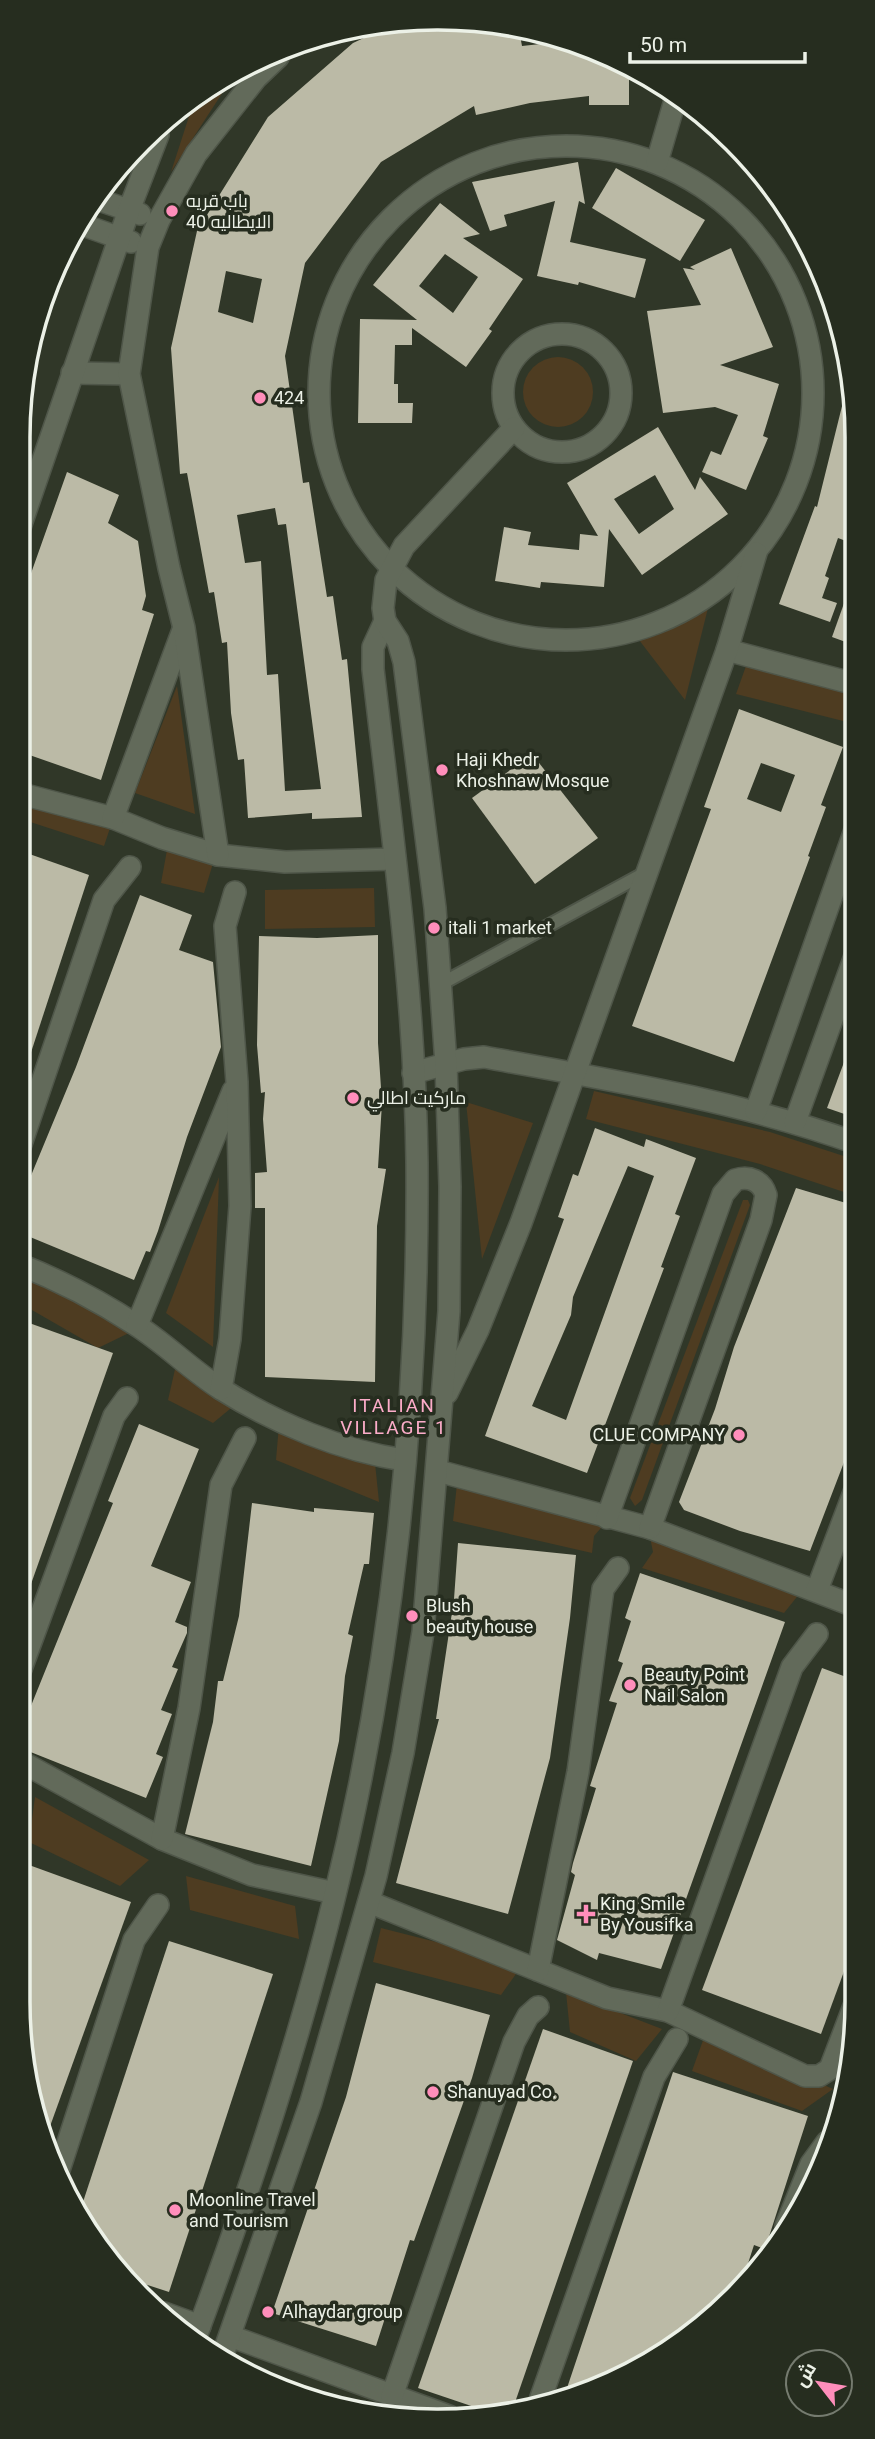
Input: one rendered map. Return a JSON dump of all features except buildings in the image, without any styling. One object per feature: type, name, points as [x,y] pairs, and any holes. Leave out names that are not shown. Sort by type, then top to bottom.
[{"type":"street","points":[[218,855],[184,628],[169,568],[130,374],[148,247],[159,220],[196,154],[246,78]]},
{"type":"street","points":[[657,162],[674,105]]},
{"type":"street","points":[[30,497],[119,237],[155,144]]},
{"type":"street","points":[[547,146],[610,149],[657,162],[712,192],[757,234],[790,287],[809,346],[813,408],[802,469],[780,516],[757,551],[708,595],[679,613],[636,630],[579,640],[510,635],[477,624],[416,590],[390,568],[366,539],[346,507],[332,473],[323,436],[320,387],[329,325],[342,290],[360,257],[383,227],[410,201],[441,180],[475,163],[510,152],[547,146]]},
{"type":"street","points":[[105,202],[159,220]]},
{"type":"street","points":[[88,227],[148,247]]},
{"type":"street","points":[[569,334],[587,339],[603,351],[615,366],[620,385],[620,404],[612,423],[592,443],[565,452],[545,450],[527,442],[514,428],[505,411],[502,391],[506,372],[516,355],[531,342],[549,335],[569,334]]},
{"type":"street","points":[[72,373],[130,374]]},
{"type":"street","points":[[198,2332],[280,2094],[335,1893],[366,1746],[387,1608],[404,1460],[415,1291],[417,1159],[408,964],[373,669],[373,647],[384,621],[383,594],[390,568],[404,546],[514,428]]},
{"type":"street","points":[[442,1404],[478,1330],[521,1223],[572,1073],[727,650],[757,551]]},
{"type":"street","points":[[225,2349],[311,2102],[369,1902],[403,1753],[423,1632],[438,1471],[449,1311],[446,1064],[441,984],[404,662],[398,641],[384,621]]},
{"type":"street","points":[[113,818],[184,628]]},
{"type":"street","points":[[727,650],[845,681]]},
{"type":"street","points":[[30,796],[113,818],[162,838],[218,855],[285,862],[395,859]]},
{"type":"street","points":[[756,1111],[845,858]]},
{"type":"street","points":[[30,1118],[104,900],[130,867]]},
{"type":"street","points":[[221,1389],[230,1339],[240,1206],[237,1082],[225,926],[236,891]]},
{"type":"street","points":[[795,1122],[845,984]]},
{"type":"street","points":[[412,1073],[484,1057],[668,1090],[756,1111],[845,1139]]},
{"type":"street","points":[[137,1325],[182,1222],[237,1082]]},
{"type":"street","points":[[607,1518],[723,1194],[735,1180],[749,1179],[765,1191],[764,1213],[650,1528]]},
{"type":"street","points":[[30,1269],[67,1283],[137,1325],[221,1389],[294,1428],[404,1460]]},
{"type":"street","points":[[30,1644],[114,1416],[127,1398]]},
{"type":"street","points":[[162,1839],[189,1708],[221,1485],[246,1438]]},
{"type":"street","points":[[438,1471],[650,1528],[845,1602]]},
{"type":"street","points":[[817,1590],[845,1516]]},
{"type":"street","points":[[538,1970],[578,1773],[603,1589],[618,1568]]},
{"type":"street","points":[[668,2011],[792,1667],[817,1634]]},
{"type":"street","points":[[366,1746],[403,1753]]},
{"type":"street","points":[[30,1767],[162,1839],[251,1875],[335,1893]]},
{"type":"street","points":[[369,1902],[607,1998],[668,2011],[805,2076],[819,2076],[830,2069],[843,2035]]},
{"type":"street","points":[[62,2160],[134,1940],[158,1905]]},
{"type":"street","points":[[392,2396],[514,2042],[528,2016],[538,2007]]},
{"type":"street","points":[[541,2396],[654,2077],[677,2039]]},
{"type":"street","points":[[280,2094],[311,2102]]},
{"type":"street","points":[[230,2336],[428,2409]]},
{"type":"lane","points":[[441,984],[647,872]]},
{"type":"shaded area","points":[[224,90],[171,172],[190,113]]},
{"type":"shaded area","points":[[558,357],[577,363],[587,373],[593,392],[587,411],[577,421],[558,427],[539,421],[529,411],[523,392],[529,373],[539,363]]},
{"type":"shaded area","points":[[711,596],[685,700],[636,636]]},
{"type":"shaded area","points":[[746,666],[845,687],[845,721],[736,694]]},
{"type":"shaded area","points":[[177,686],[195,814],[135,793]]},
{"type":"shaded area","points":[[30,797],[112,822],[104,846],[30,822]]},
{"type":"shaded area","points":[[167,850],[214,860],[204,893],[161,883]]},
{"type":"shaded area","points":[[374,888],[375,927],[265,929],[265,890]]},
{"type":"shaded area","points":[[594,1091],[770,1132],[845,1156],[845,1192],[760,1164],[586,1119]]},
{"type":"shaded area","points":[[466,1102],[533,1123],[482,1259]]},
{"type":"shaded area","points":[[219,1177],[213,1347],[166,1313]]},
{"type":"shaded area","points":[[743,1200],[748,1200],[750,1205],[642,1500],[635,1506],[630,1498]]},
{"type":"shaded area","points":[[30,1271],[131,1332],[98,1348],[30,1309]]},
{"type":"shaded area","points":[[176,1365],[236,1404],[213,1423],[168,1400]]},
{"type":"shaded area","points":[[279,1425],[375,1463],[379,1502],[276,1460]]},
{"type":"shaded area","points":[[457,1484],[607,1521],[594,1536],[592,1553],[453,1521]]},
{"type":"shaded area","points":[[649,1532],[804,1588],[784,1613],[642,1568],[653,1552]]},
{"type":"shaded area","points":[[35,1797],[149,1860],[120,1886],[30,1842]]},
{"type":"shaded area","points":[[186,1876],[295,1906],[299,1939],[190,1910]]},
{"type":"shaded area","points":[[381,1928],[523,1964],[501,1995],[373,1962]]},
{"type":"shaded area","points":[[566,1992],[662,2029],[636,2061],[570,2032]]},
{"type":"shaded area","points":[[706,2032],[833,2089],[802,2111],[692,2071]]},
{"type":"place","name":"باب قريه الايطاليه 40","points":[[172,211]]},
{"type":"place","name":"424","points":[[260,398]]},
{"type":"place","name":"Haji Khedr Khoshnaw Mosque","points":[[442,770]]},
{"type":"place","name":"itali 1 market","points":[[434,928]]},
{"type":"place","name":"ماركيت اطالي","points":[[353,1098]]},
{"type":"place","name":"CLUE COMPANY","points":[[739,1435]]},
{"type":"place","name":"Blush beauty house","points":[[412,1616]]},
{"type":"place","name":"Beauty Point Nail Salon","points":[[630,1685]]},
{"type":"place","name":"King Smile By Yousifka","points":[[586,1914]]},
{"type":"place","name":"Shanuyad Co.","points":[[433,2092]]},
{"type":"place","name":"Moonline Travel and Tourism","points":[[175,2210]]},
{"type":"place","name":"Alhaydar group","points":[[268,2312]]},
{"type":"district","name":"ITALIAN VILLAGE 1","points":[[394,1416]]}]
